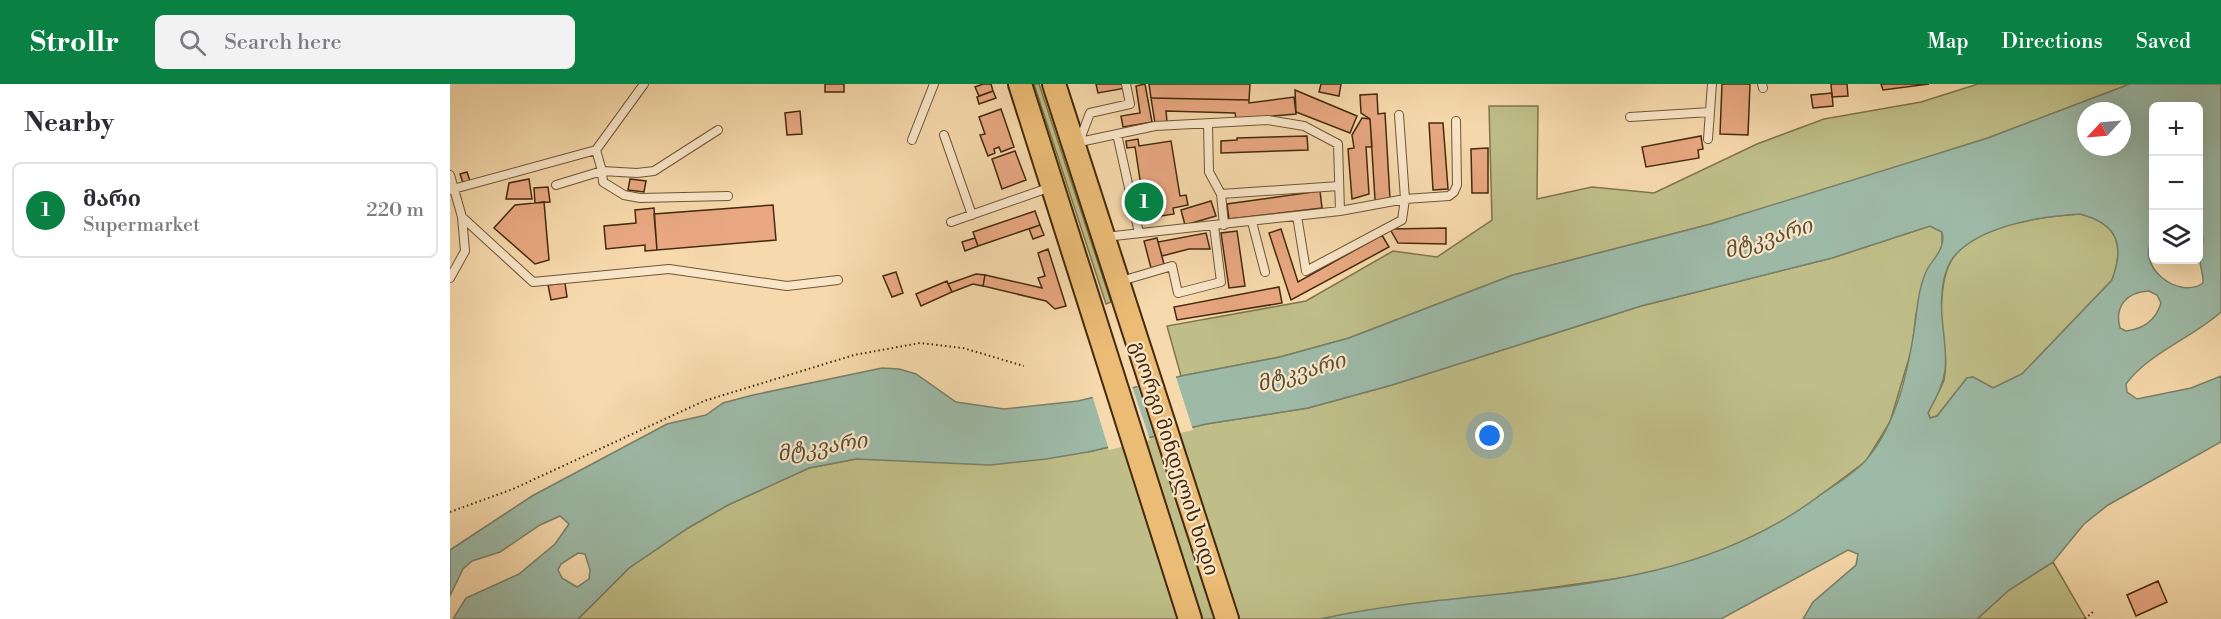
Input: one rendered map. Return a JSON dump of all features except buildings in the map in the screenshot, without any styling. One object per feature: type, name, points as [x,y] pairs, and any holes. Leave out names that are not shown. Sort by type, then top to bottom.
[{"type":"main road","name":"გიორგი მინდელის ხიდი","points":[[1020,84],[1190,619]]},
{"type":"main road","name":"გიორგი მინდელის ხიდი","points":[[1054,84],[1076,143],[1120,289],[1227,619]]},
{"type":"lane","points":[[452,190],[596,150],[644,84]]},
{"type":"lane","points":[[912,140],[934,84]]},
{"type":"lane","points":[[1076,143],[1090,112],[1130,104],[1126,84]]},
{"type":"lane","points":[[1708,140],[1712,84]]},
{"type":"lane","points":[[1630,117],[1710,111]]},
{"type":"lane","points":[[1297,216],[1306,271],[1402,220],[1405,200],[1399,115]]},
{"type":"lane","points":[[1076,143],[1155,126],[1268,120],[1304,126],[1338,144],[1340,211]]},
{"type":"lane","points":[[1104,237],[1252,222],[1449,196],[1456,190],[1456,121]]},
{"type":"lane","points":[[1208,124],[1209,172],[1221,194],[1224,225]]},
{"type":"lane","points":[[556,185],[602,171],[637,173],[654,171],[718,130]]},
{"type":"lane","points":[[1117,134],[1139,233]]},
{"type":"lane","points":[[944,135],[972,215]]},
{"type":"lane","points":[[596,150],[603,182],[624,195],[640,198],[728,196]]},
{"type":"lane","points":[[450,175],[452,190],[462,217],[465,251],[450,278]]},
{"type":"lane","points":[[1221,194],[1339,186]]},
{"type":"lane","points":[[951,222],[1052,187]]},
{"type":"lane","points":[[462,217],[533,282],[669,269],[787,286],[838,280]]},
{"type":"lane","points":[[1252,222],[1264,272]]},
{"type":"lane","points":[[1120,289],[1172,266],[1178,292],[1221,282],[1214,226]]},
{"type":"path","points":[[450,512],[513,489],[704,401],[854,355],[920,343],[963,348],[1024,366]]},
{"type":"path","points":[[2085,619],[2096,610]]},
{"type":"shaded area","points":[[1034,84],[1039,84],[1111,302],[1106,304]]},
{"type":"shaded area","points":[[1978,84],[2130,84],[2083,102],[2077,102],[2077,104],[1988,138],[1813,194],[1711,224],[1513,275],[1349,338],[1280,357],[1181,376],[1167,326],[1306,301],[1393,251],[1437,257],[1492,220],[1489,106],[1538,106],[1537,199],[1592,187],[1654,193],[1757,144],[1824,119],[1921,102]]},
{"type":"shaded area","points":[[2080,214],[2103,223],[2115,237],[2118,256],[2112,280],[2022,374],[1993,388],[1973,377],[1967,378],[1937,416],[1930,418],[1928,413],[1944,380],[1946,363],[1941,319],[1942,297],[1948,267],[1956,254],[1968,244],[1997,229],[2032,220]]},
{"type":"shaded area","points":[[1930,226],[1942,232],[1942,245],[1916,314],[1912,348],[1890,422],[1866,461],[1787,520],[1715,555],[1643,575],[1320,619],[578,619],[629,568],[688,528],[728,505],[809,468],[856,459],[1088,452],[1206,424],[1308,408],[1392,385],[1641,306],[1832,258]]},
{"type":"shaded area","points":[[2053,562],[2086,619],[1977,619],[2009,590]]},
{"type":"water","name":"მტკვარი","points":[[2130,84],[2221,84],[2221,312],[2147,363],[2126,384],[2127,392],[2137,399],[2191,388],[2221,376],[2221,442],[2108,505],[2084,524],[2053,562],[2009,590],[1977,619],[1803,619],[1813,602],[1856,565],[1858,554],[1848,550],[1721,619],[1320,619],[1384,607],[1578,585],[1641,574],[1703,557],[1762,532],[1819,496],[1850,475],[1866,460],[1877,446],[1893,414],[1909,360],[1922,281],[1939,252],[1943,237],[1942,232],[1930,226],[1832,258],[1641,306],[1392,385],[1308,408],[1206,424],[1088,452],[1046,459],[990,465],[856,459],[809,468],[728,505],[688,528],[629,568],[578,619],[453,619],[466,598],[519,574],[555,544],[569,524],[560,516],[540,525],[500,552],[472,561],[463,569],[450,596],[450,550],[532,496],[667,424],[706,415],[723,403],[882,368],[899,369],[916,374],[956,402],[1004,409],[1078,401],[1181,376],[1280,357],[1349,338],[1513,275],[1711,224],[1988,138],[2077,104],[2077,156],[2131,156],[2131,102],[2083,102]],"holes":[[[2080,214],[2103,224],[2115,238],[2118,256],[2112,280],[2022,374],[1993,388],[1973,377],[1967,378],[1937,416],[1930,418],[1928,413],[1941,387],[1945,370],[1941,303],[1943,283],[1950,262],[1968,244],[1997,229],[2032,220]],[[2149,291],[2157,295],[2161,303],[2156,314],[2148,323],[2138,328],[2126,331],[2120,328],[2119,313],[2124,302],[2134,294]],[[578,553],[585,554],[590,570],[589,579],[577,587],[562,578],[558,570],[561,564]]]},
{"type":"pier","points":[[1175,374],[1193,430],[1155,439],[1137,385]]},
{"type":"pier","points":[[1132,386],[1150,440],[1109,450],[1092,395]]},
{"type":"place","name":"მარი","points":[[1144,202]]}]
